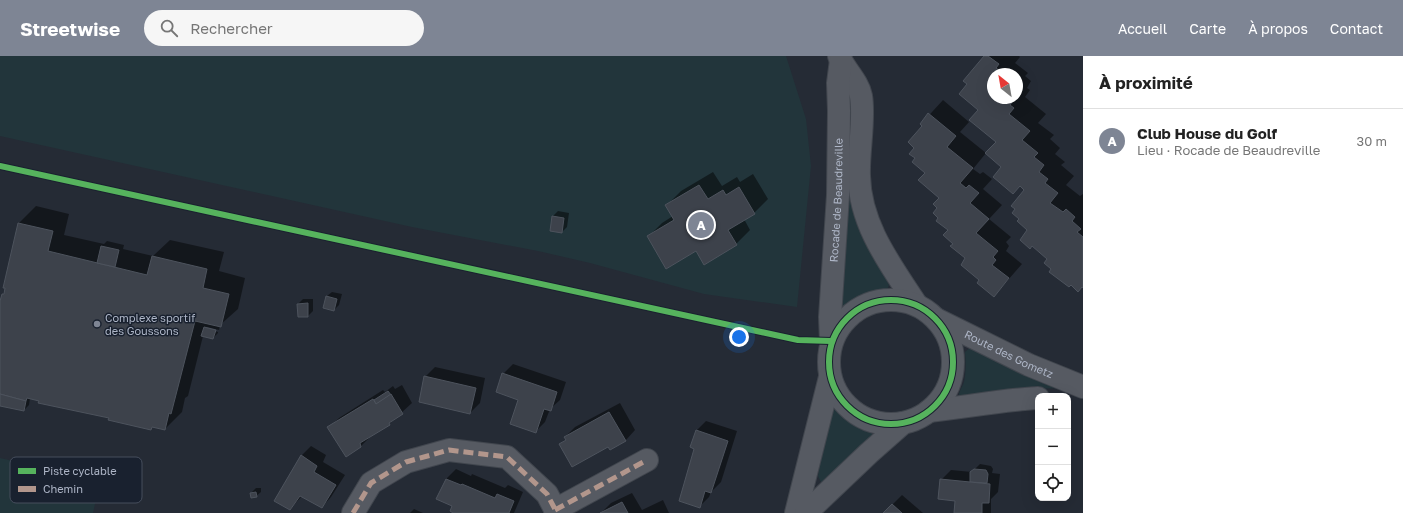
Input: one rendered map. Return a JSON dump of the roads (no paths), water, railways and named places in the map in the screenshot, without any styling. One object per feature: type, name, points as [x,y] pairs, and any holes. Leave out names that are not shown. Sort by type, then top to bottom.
[{"type":"street","name":"Rocade de Beaudreville","points":[[843,57],[861,96],[859,176],[863,207],[883,254],[916,304]]},
{"type":"street","name":"Rocade de Beaudreville","points":[[831,340],[830,317],[838,180],[838,83],[843,57]]},
{"type":"street","points":[[896,299],[916,304],[936,319],[946,333],[952,349],[953,366],[947,388],[941,398],[929,410],[917,418],[903,423],[884,424],[866,419],[850,409],[837,395],[830,378],[828,359],[831,340],[842,323],[857,309],[876,301],[896,299]]},
{"type":"street","name":"Route des Gometz","points":[[936,319],[1029,366],[1083,387]]},
{"type":"street","points":[[796,513],[830,378]]},
{"type":"street","points":[[1071,396],[1083,395]]},
{"type":"street","points":[[929,410],[963,407],[1005,400],[1035,398]]},
{"type":"street","points":[[806,513],[869,452],[903,423]]},
{"type":"street","points":[[353,513],[371,483],[406,462],[449,450],[507,457],[547,494],[556,511],[648,460]]},
{"type":"place","name":"Club House du Golf","points":[[701,225]]},
{"type":"place","name":"Complexe sportif des Goussons","points":[[97,324]]}]
